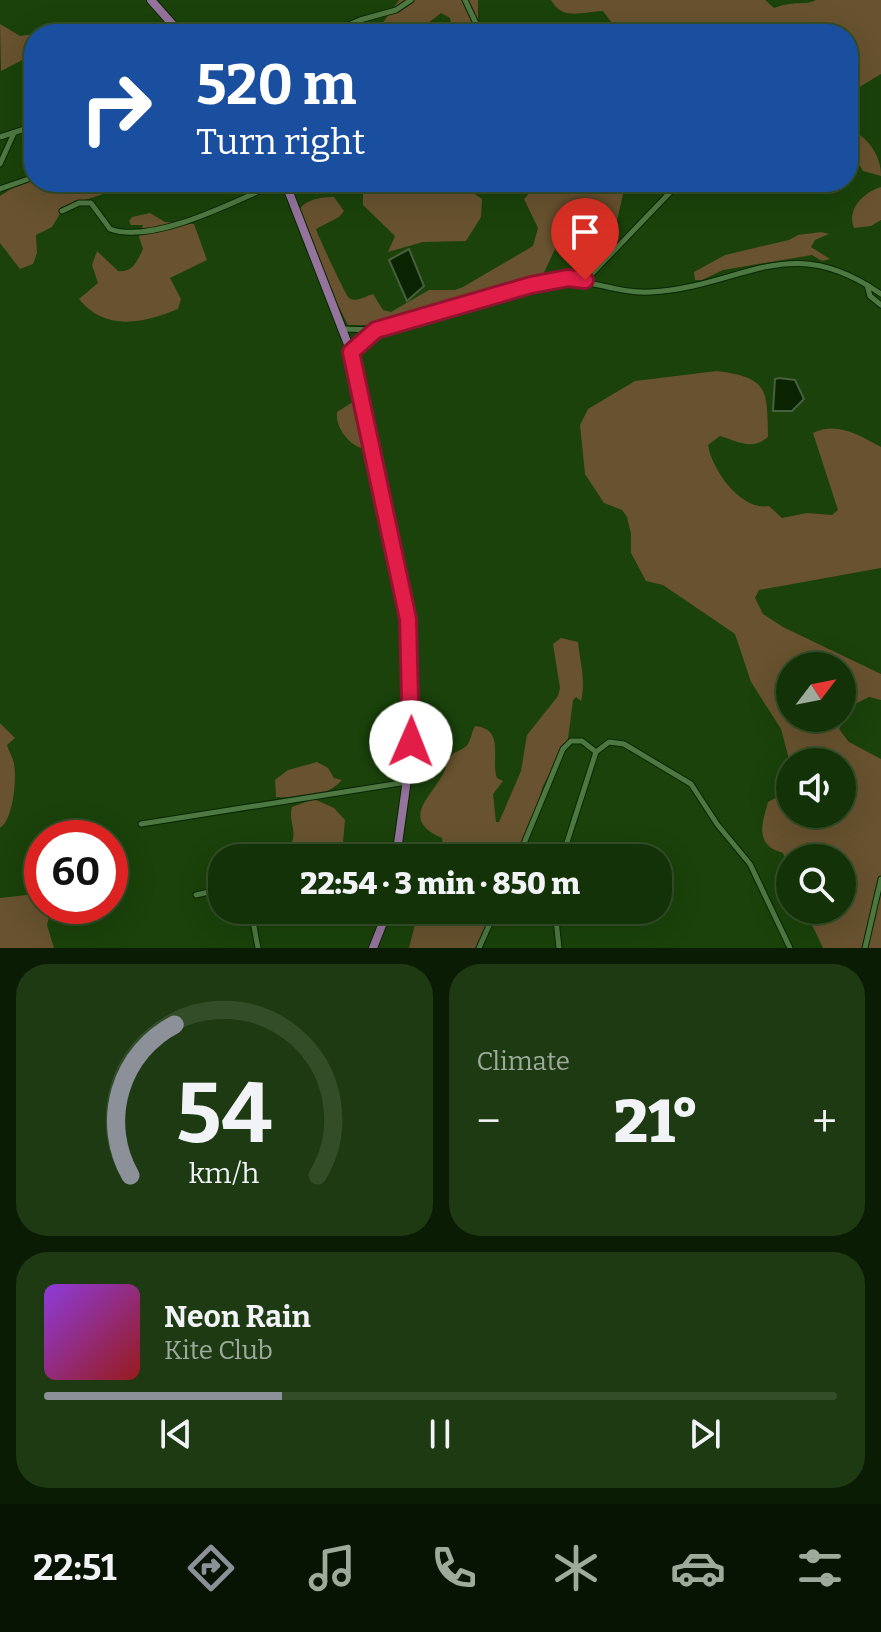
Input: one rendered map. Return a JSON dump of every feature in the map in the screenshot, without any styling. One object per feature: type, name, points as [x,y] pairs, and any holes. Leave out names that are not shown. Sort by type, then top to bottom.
[{"type":"main road","points":[[151,0],[172,24]]},
{"type":"main road","points":[[289,192],[351,352],[408,619],[412,712],[398,844]]},
{"type":"main road","points":[[373,948],[382,924]]},
{"type":"street","points":[[351,24],[396,10],[411,0]]},
{"type":"street","points":[[465,0],[476,24]]},
{"type":"street","points":[[0,137],[24,130]]},
{"type":"street","points":[[0,164],[14,133]]},
{"type":"street","points":[[0,189],[24,181]]},
{"type":"street","points":[[62,211],[79,203],[91,203],[110,229],[134,232],[195,219],[256,192]]},
{"type":"street","points":[[585,280],[670,192]]},
{"type":"street","points":[[344,329],[376,330],[531,285],[568,278],[650,292],[803,262],[833,268],[881,294]]},
{"type":"street","points":[[867,284],[870,296],[881,305]]},
{"type":"street","points":[[351,352],[376,330]]},
{"type":"street","points":[[524,844],[563,749],[571,741],[582,741],[596,752]]},
{"type":"street","points":[[566,844],[596,752],[603,745],[616,741],[691,784],[717,824],[750,864],[790,948]]},
{"type":"street","points":[[141,824],[407,782]]},
{"type":"street","points":[[865,948],[881,879]]},
{"type":"street","points":[[196,895],[208,892]]},
{"type":"street","points":[[254,924],[258,948]]},
{"type":"street","points":[[479,948],[490,924]]},
{"type":"street","points":[[556,924],[559,948]]},
{"type":"shaded area","points":[[399,0],[478,0],[478,24],[451,24],[450,18],[441,13],[428,24],[382,24]]},
{"type":"shaded area","points":[[551,0],[765,0],[774,8],[816,0],[881,0],[881,74],[858,88],[858,24],[613,24],[603,11],[574,14],[556,7]]},
{"type":"shaded area","points":[[0,24],[24,35],[24,59],[1,71]]},
{"type":"shaded area","points":[[858,134],[874,151],[881,176],[863,171],[858,163]]},
{"type":"shaded area","points":[[24,184],[24,192],[109,192],[64,207],[52,227],[36,235],[37,253],[33,264],[20,269],[0,243],[0,196]]},
{"type":"shaded area","points":[[881,187],[881,220],[871,226],[854,228],[852,214],[858,202]]},
{"type":"shaded area","points":[[363,192],[472,192],[482,199],[481,217],[466,241],[423,242],[388,252],[395,236],[363,205]]},
{"type":"shaded area","points":[[530,192],[623,194],[617,221],[601,237],[569,230],[562,234],[541,279],[503,291],[495,290],[392,325],[348,325],[296,222],[304,205],[315,199],[334,197],[344,211],[316,229],[338,277],[349,298],[358,299],[373,294],[383,310],[391,312],[429,290],[463,287],[533,246],[538,228],[524,199]]},
{"type":"shaded area","points":[[150,213],[165,222],[194,224],[207,260],[170,278],[181,299],[178,309],[139,321],[126,322],[101,316],[79,299],[98,283],[92,265],[97,251],[118,271],[131,268],[143,249],[139,237],[143,225],[131,225],[129,221],[132,217]]},
{"type":"shaded area","points":[[829,234],[815,240],[811,247],[830,259],[822,261],[812,255],[723,270],[695,280],[694,272],[725,255],[789,240],[798,235]]},
{"type":"shaded area","points":[[409,249],[424,286],[407,301],[389,260]]},
{"type":"shaded area","points":[[717,371],[756,382],[765,397],[768,437],[750,444],[720,436],[708,445],[715,466],[738,495],[759,506],[769,506],[782,518],[807,513],[832,515],[838,510],[813,433],[839,429],[881,447],[881,568],[759,590],[755,598],[763,614],[835,652],[776,652],[776,721],[751,682],[735,634],[663,585],[646,581],[631,553],[627,517],[622,510],[604,503],[585,474],[580,425],[588,409],[635,381]]},
{"type":"shaded area","points":[[775,379],[795,380],[804,399],[792,411],[773,411]]},
{"type":"shaded area","points":[[351,403],[363,412],[368,445],[361,448],[347,438],[338,423],[337,412]]},
{"type":"shaded area","points":[[561,638],[578,642],[582,694],[581,701],[576,697],[573,700],[568,739],[543,786],[525,844],[443,844],[442,838],[422,823],[422,808],[450,757],[465,748],[475,726],[485,728],[494,739],[495,770],[497,778],[503,781],[493,794],[496,822],[499,822],[521,771],[527,735],[558,696],[560,688],[553,644]]},
{"type":"shaded area","points":[[856,662],[881,674],[881,700],[869,697],[856,704]]},
{"type":"shaded area","points":[[0,723],[15,738],[7,745],[15,771],[13,799],[8,817],[0,828]]},
{"type":"shaded area","points":[[782,732],[841,732],[849,742],[881,759],[881,948],[823,948],[812,924],[856,924],[856,844],[776,844],[776,850],[768,845],[762,833],[768,802],[776,798],[776,828],[856,828],[856,748],[786,748]]},
{"type":"shaded area","points":[[317,762],[328,768],[334,778],[342,780],[320,794],[276,797],[275,780],[288,770]]},
{"type":"shaded area","points":[[314,799],[334,808],[345,820],[343,842],[291,844],[294,835],[292,807]]},
{"type":"shaded area","points":[[24,895],[24,924],[47,924],[54,948],[0,948],[0,898]]},
{"type":"shaded area","points":[[415,924],[489,924],[476,948],[409,948]]},
{"type":"route","points":[[411,742],[408,619],[351,352],[376,330],[531,285],[568,278],[585,280]]}]
